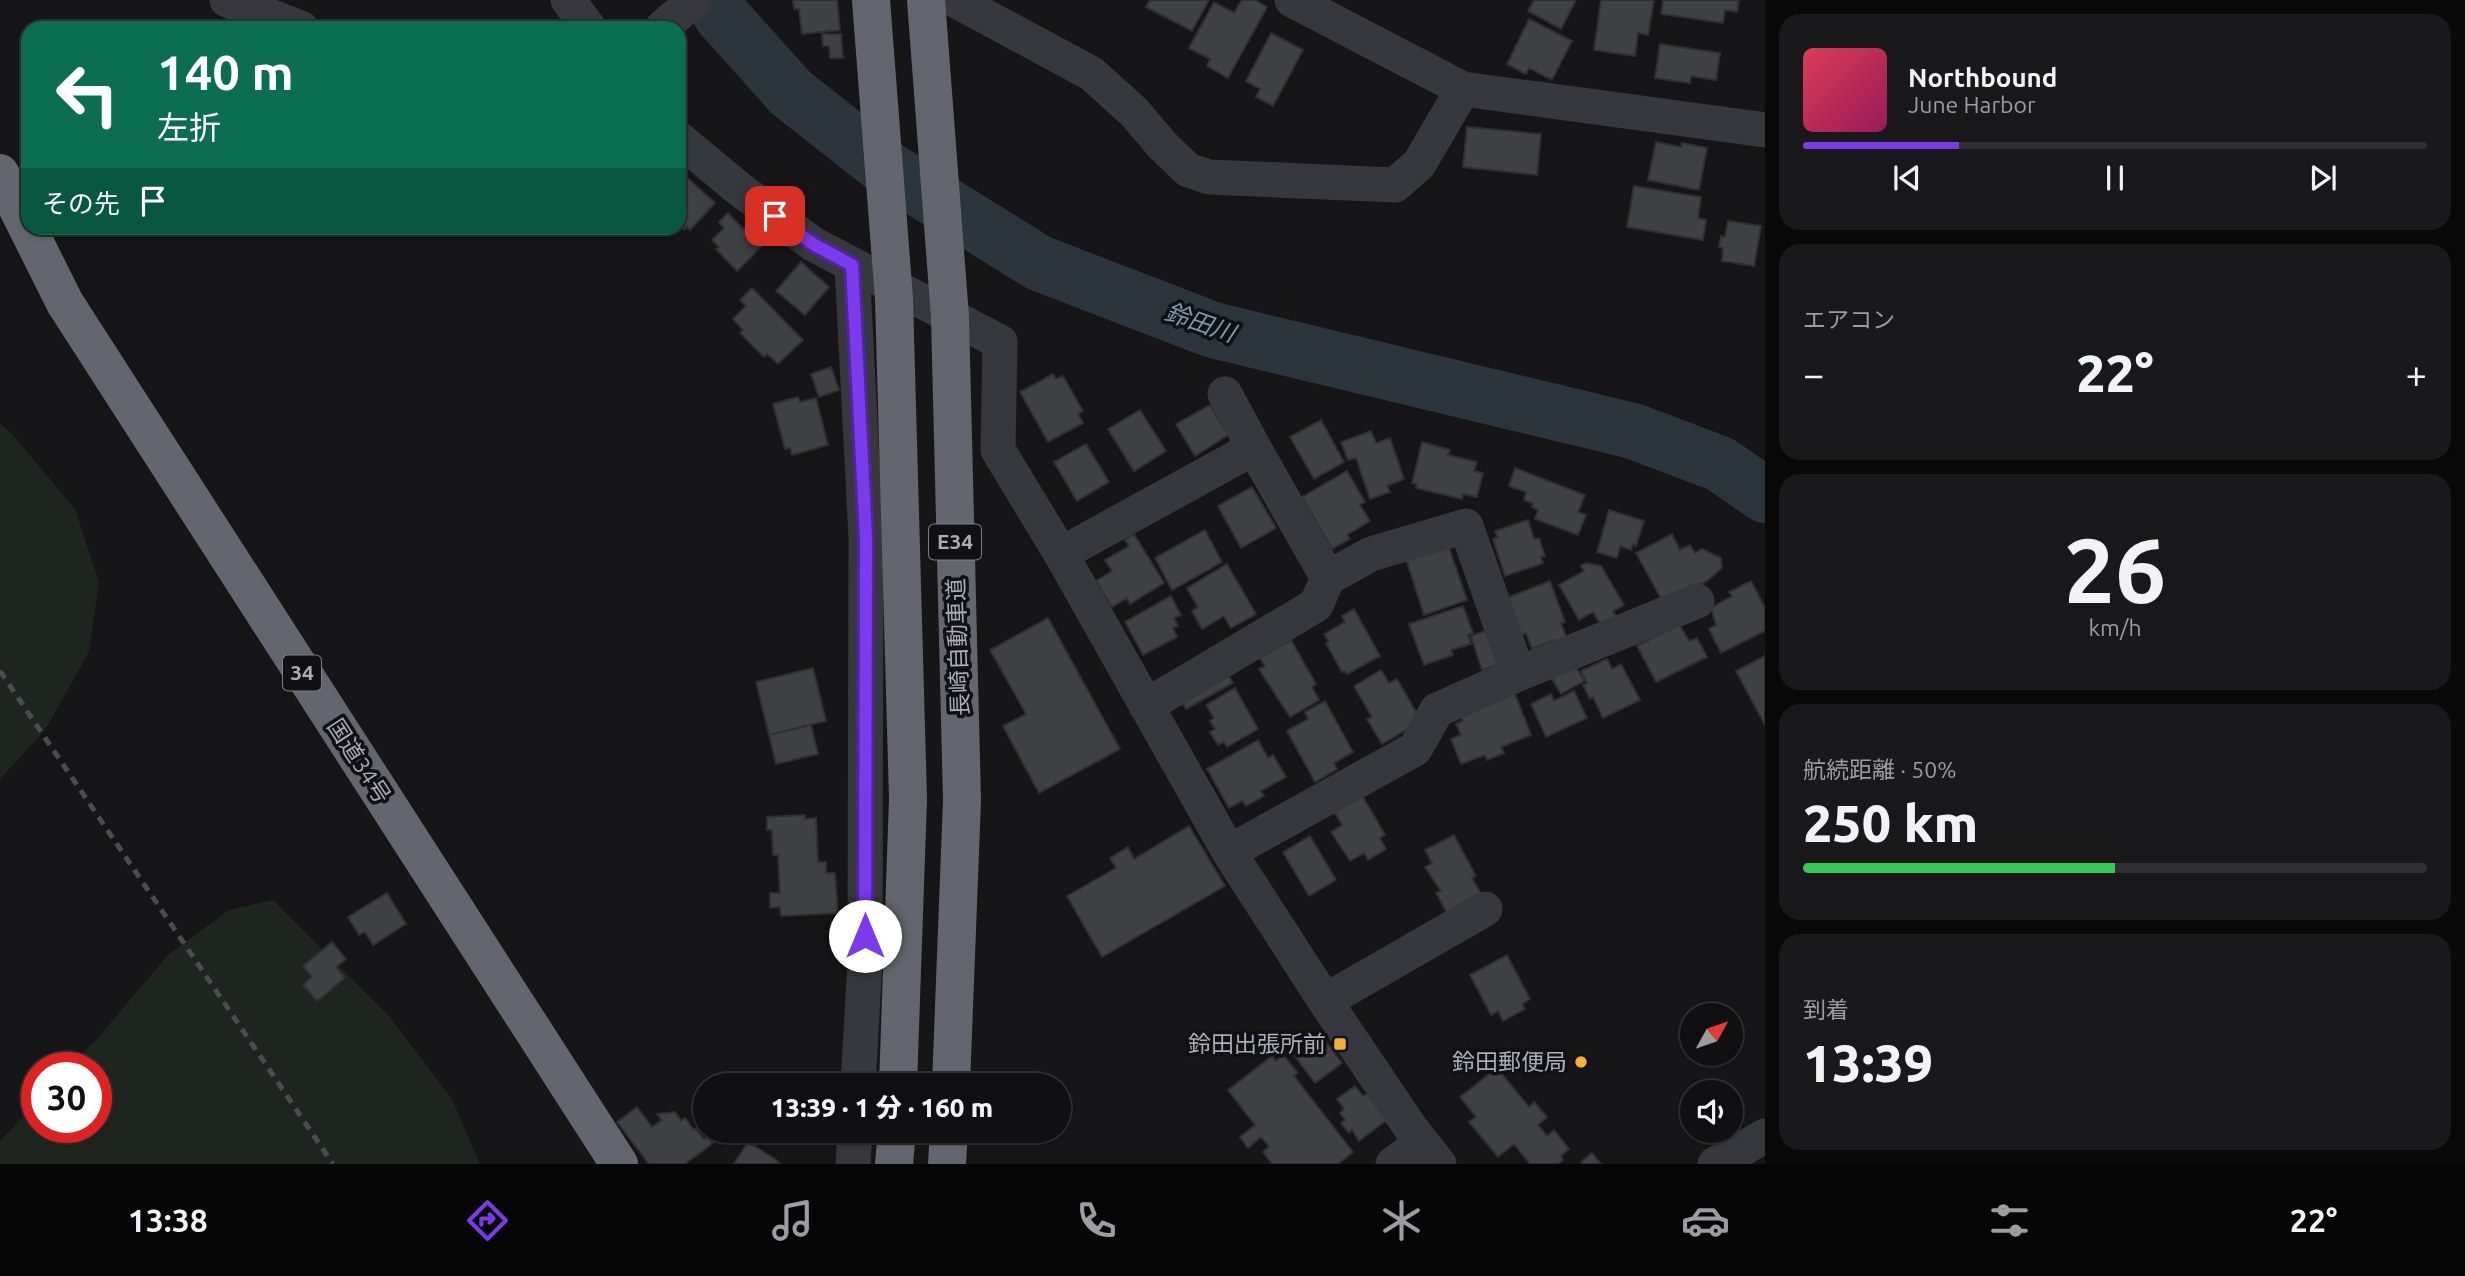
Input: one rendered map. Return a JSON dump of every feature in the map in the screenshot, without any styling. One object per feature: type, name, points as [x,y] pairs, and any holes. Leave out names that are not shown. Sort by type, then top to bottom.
[{"type":"highway","name":"E34","points":[[871,0],[894,299],[908,799],[898,1073]]},
{"type":"highway","name":"長崎自動車道","points":[[926,0],[950,317],[962,800],[951,1073]]},
{"type":"highway","name":"国道34号","points":[[0,173],[21,215]]},
{"type":"highway","name":"国道34号","points":[[31,235],[65,303],[619,1164]]},
{"type":"highway","points":[[894,1164],[896,1143]]},
{"type":"highway","points":[[947,1164],[948,1143]]},
{"type":"street","points":[[227,0],[282,21]]},
{"type":"street","points":[[568,0],[584,21]]},
{"type":"street","points":[[670,21],[694,0]]},
{"type":"street","points":[[955,0],[1092,75],[1134,112],[1188,170],[1209,177],[1395,186],[1419,164],[1463,89]]},
{"type":"street","points":[[1292,0],[1463,89],[1765,130]]},
{"type":"street","points":[[686,145],[737,188],[813,244],[1000,342],[998,450],[1061,554],[1229,852],[1325,1001],[1431,1153],[1394,1164]]},
{"type":"street","points":[[852,265],[866,538],[865,962],[859,1073]]},
{"type":"street","points":[[1225,394],[1328,578]]},
{"type":"street","points":[[1061,554],[1254,448]]},
{"type":"street","points":[[1146,706],[1316,604],[1328,578],[1371,554],[1466,526],[1518,674]]},
{"type":"street","points":[[1229,852],[1415,749],[1437,710],[1697,601]]},
{"type":"street","points":[[1325,1001],[1485,909]]},
{"type":"street","points":[[1715,1164],[1765,1136]]},
{"type":"street","points":[[853,1164],[854,1143]]},
{"type":"shaded area","points":[[0,423],[75,509],[99,582],[89,652],[45,730],[0,779]]},
{"type":"shaded area","points":[[273,900],[389,1016],[452,1099],[480,1164],[0,1164],[0,1141],[21,1119],[21,1143],[112,1143],[112,1052],[84,1052],[168,955],[229,910]]},
{"type":"building","points":[[793,0],[837,0],[840,30],[802,34],[799,9],[794,9]]},
{"type":"building","points":[[1150,0],[1209,0],[1192,31],[1146,7]]},
{"type":"building","points":[[1242,0],[1255,0],[1267,7],[1228,78],[1207,66],[1210,59],[1189,48],[1214,2],[1234,13]]},
{"type":"building","points":[[1534,0],[1576,0],[1561,29],[1528,11]]},
{"type":"building","points":[[1601,0],[1654,0],[1648,35],[1638,33],[1635,56],[1594,50]]},
{"type":"building","points":[[1663,0],[1739,0],[1737,12],[1725,10],[1723,23],[1661,14]]},
{"type":"building","points":[[1529,19],[1572,41],[1552,80],[1529,68],[1526,74],[1507,64]]},
{"type":"building","points":[[1271,33],[1303,50],[1273,106],[1256,97],[1260,89],[1246,81]]},
{"type":"building","points":[[822,34],[841,34],[843,58],[830,58],[829,46],[823,46]]},
{"type":"building","points":[[1660,44],[1720,53],[1716,80],[1691,76],[1690,83],[1655,78]]},
{"type":"building","points":[[1467,127],[1541,134],[1537,175],[1463,167]]},
{"type":"building","points":[[1656,142],[1707,148],[1699,190],[1648,180]]},
{"type":"building","points":[[686,176],[715,203],[690,230],[687,227]]},
{"type":"building","points":[[1634,186],[1701,197],[1698,218],[1706,220],[1703,240],[1627,227]]},
{"type":"building","points":[[728,213],[743,229],[748,224],[766,242],[737,271],[716,249],[719,247],[712,240],[724,228],[719,222]]},
{"type":"building","points":[[1728,221],[1761,226],[1754,266],[1722,261],[1723,248],[1719,247],[1721,236],[1725,237]]},
{"type":"building","points":[[801,262],[829,287],[805,315],[776,291]]},
{"type":"building","points":[[752,288],[803,340],[778,364],[767,354],[764,357],[740,333],[743,330],[733,319],[746,306],[740,300]]},
{"type":"building","points":[[831,367],[839,390],[819,397],[811,374]]},
{"type":"building","points":[[1053,374],[1056,379],[1063,376],[1083,411],[1078,414],[1083,423],[1048,442],[1020,392]]},
{"type":"building","points":[[798,397],[800,402],[816,398],[828,445],[792,455],[790,448],[785,449],[773,404]]},
{"type":"building","points":[[1210,405],[1228,435],[1195,456],[1176,424]]},
{"type":"building","points":[[1140,410],[1166,451],[1134,471],[1108,429]]},
{"type":"building","points":[[1321,420],[1344,462],[1314,479],[1290,437]]},
{"type":"building","points":[[1371,431],[1376,443],[1390,438],[1404,479],[1387,486],[1390,492],[1370,499],[1356,458],[1348,460],[1341,442]]},
{"type":"building","points":[[1422,442],[1450,450],[1448,455],[1477,462],[1474,471],[1483,473],[1477,497],[1463,494],[1462,499],[1416,488],[1417,484],[1412,483]]},
{"type":"building","points":[[1086,444],[1109,482],[1077,501],[1054,462]]},
{"type":"building","points":[[1515,468],[1585,495],[1578,512],[1586,515],[1578,535],[1535,519],[1538,510],[1524,500],[1526,492],[1509,486]]},
{"type":"building","points":[[1347,471],[1365,502],[1360,505],[1370,521],[1347,535],[1350,539],[1332,549],[1302,497]]},
{"type":"building","points":[[1252,487],[1276,528],[1241,548],[1218,506]]},
{"type":"building","points":[[1609,510],[1644,521],[1636,546],[1633,544],[1631,550],[1620,546],[1617,558],[1597,552]]},
{"type":"building","points":[[1528,520],[1534,539],[1539,538],[1545,556],[1541,557],[1543,563],[1505,576],[1493,539],[1498,537],[1495,531]]},
{"type":"building","points":[[1205,530],[1222,562],[1172,590],[1155,558]]},
{"type":"building","points":[[1134,534],[1164,583],[1130,604],[1127,598],[1112,607],[1096,581],[1112,571],[1105,560],[1129,546],[1125,540]]},
{"type":"building","points":[[1672,534],[1680,550],[1690,545],[1695,553],[1702,549],[1721,558],[1722,568],[1707,581],[1664,604],[1636,553]]},
{"type":"building","points":[[1448,545],[1467,600],[1424,615],[1406,559]]},
{"type":"building","points":[[1586,563],[1601,566],[1624,605],[1613,611],[1617,618],[1602,627],[1593,612],[1579,620],[1559,585],[1584,571],[1581,566]]},
{"type":"building","points":[[1227,564],[1256,614],[1231,628],[1224,616],[1202,629],[1192,611],[1198,607],[1187,588]]},
{"type":"building","points":[[1550,581],[1565,622],[1561,623],[1569,644],[1558,649],[1554,640],[1532,649],[1526,633],[1521,635],[1504,599]]},
{"type":"building","points":[[1751,581],[1765,608],[1765,631],[1721,653],[1709,629],[1716,625],[1711,608],[1732,596],[1729,592]]},
{"type":"building","points":[[1171,596],[1181,615],[1174,618],[1178,626],[1173,628],[1177,637],[1143,655],[1125,622]]},
{"type":"building","points":[[1463,606],[1473,633],[1468,635],[1471,644],[1451,650],[1453,655],[1424,665],[1409,624]]},
{"type":"building","points":[[1354,609],[1380,656],[1347,674],[1342,672],[1324,634],[1345,622],[1342,616]]},
{"type":"building","points":[[1048,618],[1120,749],[1039,793],[1003,726],[1026,714],[990,650]]},
{"type":"building","points":[[1679,624],[1689,641],[1697,638],[1707,657],[1656,682],[1637,646]]},
{"type":"building","points":[[1488,630],[1500,664],[1482,670],[1471,636]]},
{"type":"building","points":[[1291,640],[1316,684],[1312,687],[1319,700],[1290,717],[1259,669],[1265,666],[1260,658]]},
{"type":"building","points":[[1765,656],[1765,725],[1736,671]]},
{"type":"building","points":[[1607,659],[1612,669],[1621,664],[1640,700],[1603,718],[1593,697],[1590,699],[1583,685],[1587,683],[1581,671]]},
{"type":"building","points":[[1574,664],[1584,681],[1561,694],[1551,677]]},
{"type":"building","points":[[813,668],[826,721],[769,735],[756,682]]},
{"type":"building","points":[[1381,670],[1389,683],[1397,679],[1421,721],[1382,744],[1367,719],[1372,717],[1354,686]]},
{"type":"building","points":[[1228,675],[1233,683],[1186,709],[1182,701]]},
{"type":"building","points":[[1235,688],[1258,729],[1227,747],[1224,742],[1218,745],[1210,732],[1215,729],[1210,721],[1214,718],[1206,705]]},
{"type":"building","points":[[1513,689],[1531,735],[1501,747],[1504,753],[1487,760],[1485,755],[1461,764],[1451,739],[1461,735],[1456,724],[1463,721],[1458,710]]},
{"type":"building","points":[[1574,691],[1587,718],[1546,737],[1531,704],[1551,694],[1554,701]]},
{"type":"building","points":[[1325,701],[1353,752],[1334,763],[1337,769],[1315,782],[1287,731],[1308,719],[1305,712]]},
{"type":"building","points":[[811,725],[818,754],[776,764],[769,735]]},
{"type":"building","points":[[1258,740],[1268,758],[1273,755],[1286,777],[1261,791],[1264,796],[1246,806],[1242,801],[1229,808],[1207,769]]},
{"type":"building","points":[[1362,795],[1385,835],[1380,838],[1386,849],[1368,860],[1364,853],[1350,861],[1331,832],[1342,825],[1334,811]]},
{"type":"building","points":[[805,815],[805,819],[816,818],[818,862],[826,862],[826,873],[835,873],[838,913],[781,916],[780,907],[770,908],[770,893],[780,893],[778,855],[773,855],[772,830],[767,830],[767,817]]},
{"type":"building","points":[[1189,826],[1225,886],[1102,957],[1067,896],[1116,868],[1110,858],[1128,847],[1134,859]]},
{"type":"building","points":[[1454,835],[1476,876],[1472,878],[1481,894],[1447,913],[1436,893],[1441,891],[1425,867],[1432,863],[1425,850]]},
{"type":"building","points":[[1310,836],[1336,880],[1309,896],[1283,852]]},
{"type":"building","points":[[387,893],[406,924],[373,945],[365,932],[359,935],[348,917]]},
{"type":"building","points":[[332,942],[346,959],[336,967],[345,978],[317,1001],[303,985],[312,977],[303,966]]},
{"type":"building","points":[[1507,955],[1530,999],[1522,1004],[1525,1009],[1503,1021],[1498,1011],[1491,1015],[1470,975]]},
{"type":"building","points":[[1321,1035],[1342,1063],[1315,1083],[1294,1055]]},
{"type":"building","points":[[1283,1055],[1298,1073],[1294,1076],[1353,1152],[1338,1164],[1272,1164],[1263,1152],[1269,1147],[1261,1137],[1248,1148],[1240,1137],[1255,1125],[1228,1090],[1272,1056],[1276,1061]]},
{"type":"building","points":[[1497,1068],[1529,1107],[1534,1102],[1547,1117],[1538,1125],[1547,1136],[1554,1130],[1569,1149],[1561,1156],[1563,1160],[1558,1164],[1530,1164],[1514,1144],[1498,1157],[1469,1122],[1476,1117],[1460,1097]]},
{"type":"building","points":[[1355,1086],[1363,1096],[1368,1093],[1388,1119],[1359,1141],[1352,1130],[1349,1133],[1341,1123],[1345,1120],[1340,1113],[1344,1109],[1337,1099]]},
{"type":"building","points":[[637,1107],[652,1127],[662,1120],[657,1114],[675,1112],[681,1121],[685,1118],[693,1129],[693,1143],[713,1143],[685,1164],[649,1164],[617,1122]]},
{"type":"building","points":[[750,1143],[780,1164],[734,1164]]},
{"type":"building","points":[[1592,1153],[1601,1164],[1581,1162]]},
{"type":"waterway","name":"鈴田川","points":[[712,0],[722,16],[791,93],[889,170],[1039,263],[1213,330],[1633,431],[1720,464],[1765,495]]},
{"type":"railway","points":[[0,671],[333,1164]]},
{"type":"place","name":"鈴田出張所前","points":[[1340,1044]]},
{"type":"place","name":"鈴田郵便局","points":[[1581,1062]]},
{"type":"route","points":[[775,216],[813,244],[852,265],[866,538],[865,936]]}]
